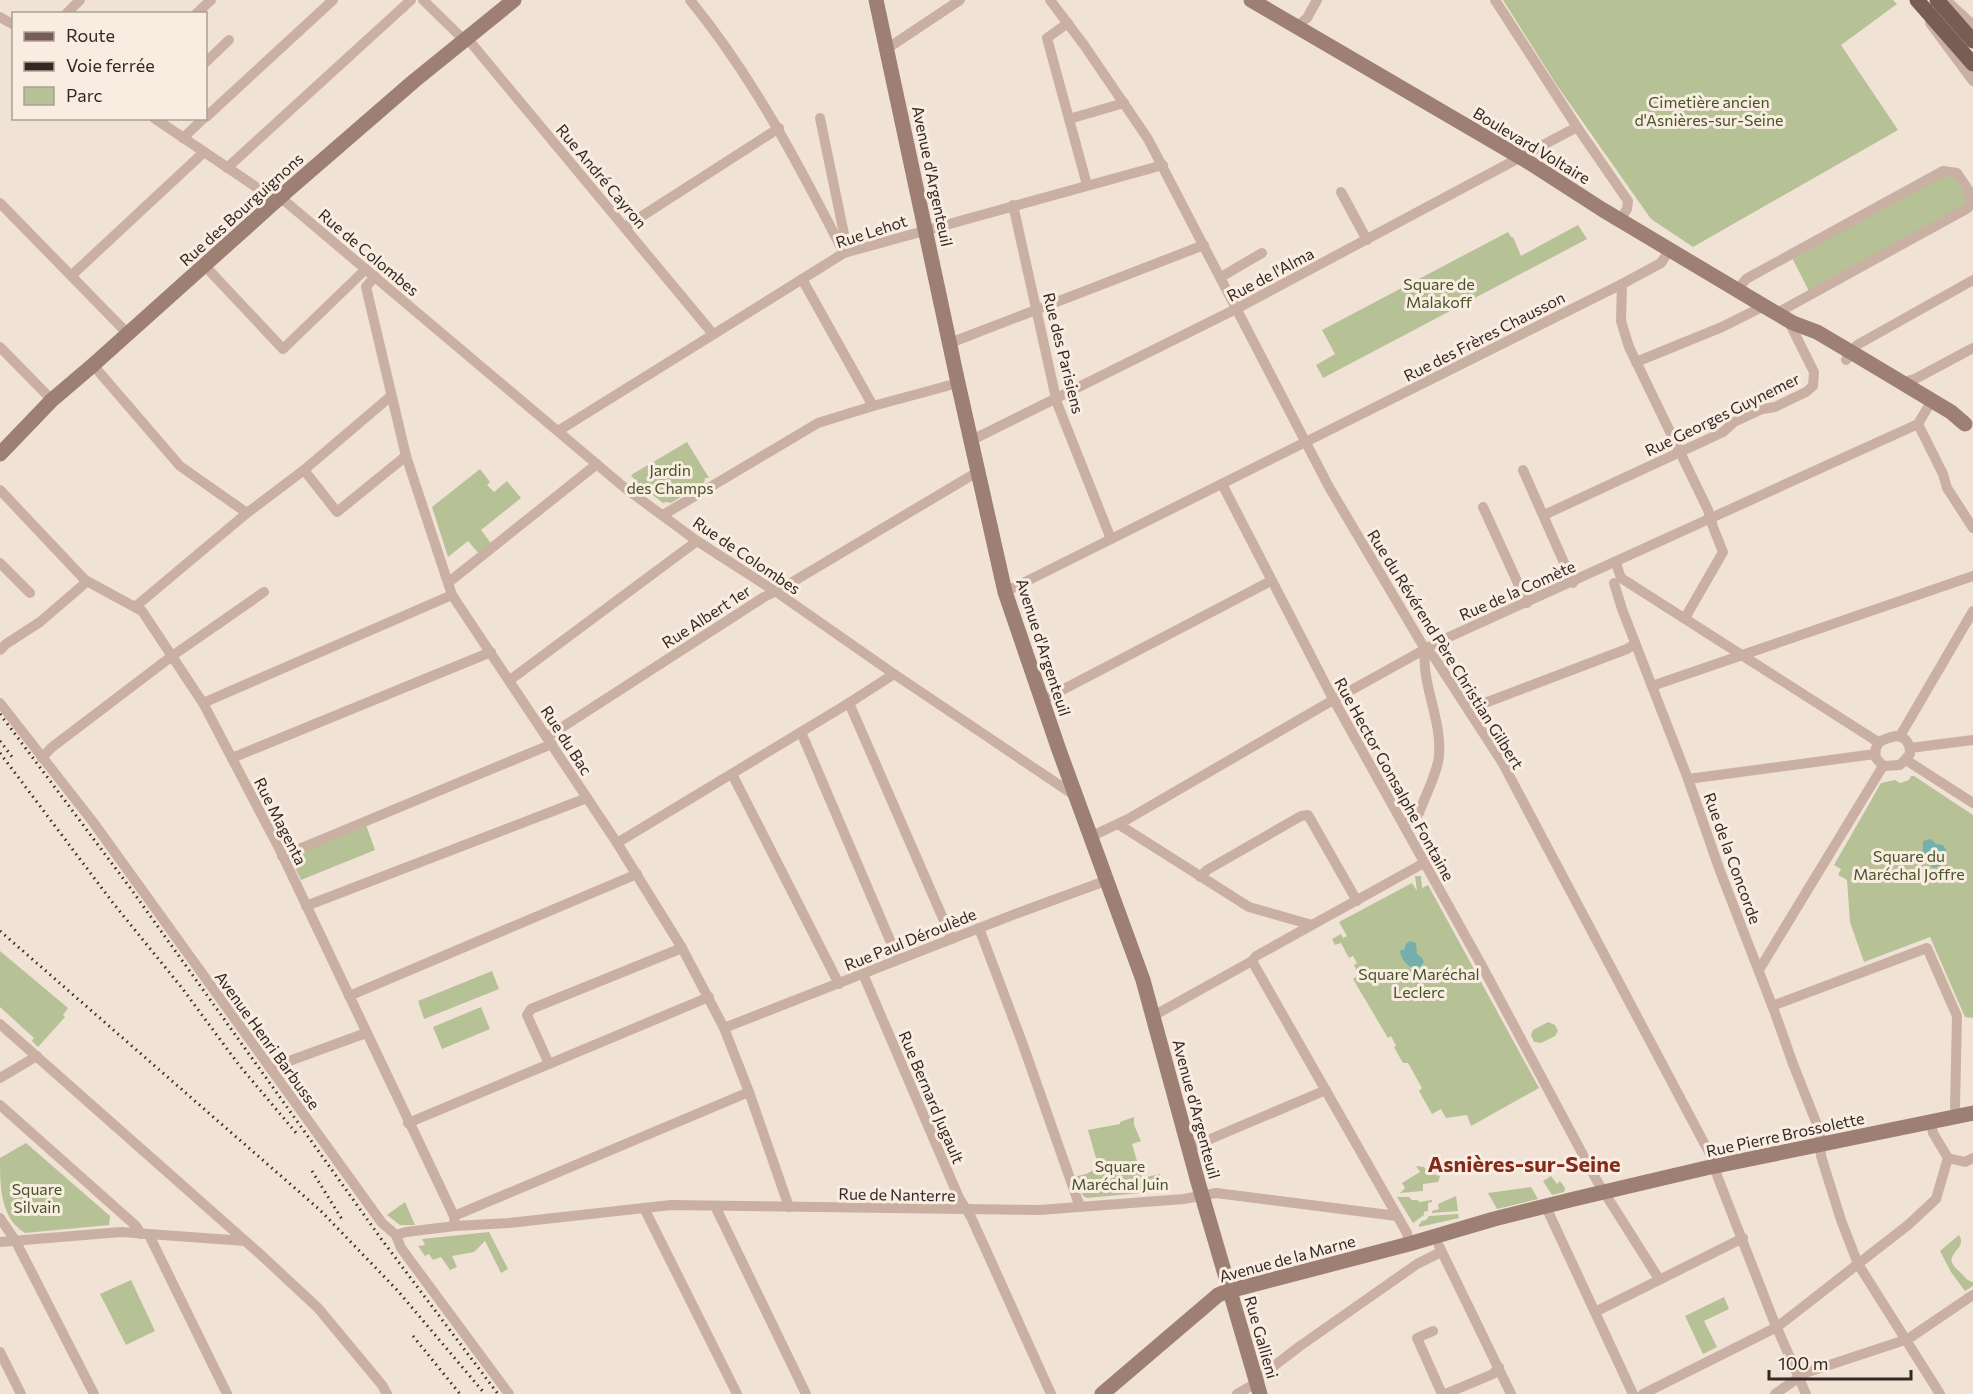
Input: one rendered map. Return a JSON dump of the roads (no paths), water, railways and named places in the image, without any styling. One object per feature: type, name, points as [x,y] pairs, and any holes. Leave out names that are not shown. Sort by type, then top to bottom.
[{"type":"main road","name":"Rue des Bourguignons","points":[[0,454],[52,400],[414,81],[514,0]]},
{"type":"main road","name":"Avenue d'Argenteuil","points":[[876,0],[1005,592],[1138,963],[1229,1291]]},
{"type":"main road","name":"Boulevard Voltaire","points":[[1251,0],[1519,157],[1738,290],[1816,332],[1848,356],[1928,407],[1969,426]]},
{"type":"main road","points":[[1916,0],[1973,64]]},
{"type":"main road","points":[[1937,0],[1973,41]]},
{"type":"main road","name":"Boulevard Voltaire","points":[[1848,356],[1902,382],[1951,412],[1969,426]]},
{"type":"main road","name":"Rue Pierre Brossolette","points":[[1546,1207],[1715,1166],[1973,1113]]},
{"type":"main road","name":"Avenue de la Marne","points":[[1102,1394],[1218,1295],[1436,1237],[1494,1219],[1546,1207]]},
{"type":"main road","name":"Rue Gallieni","points":[[1229,1291],[1256,1390]]},
{"type":"street","points":[[68,12],[80,0]]},
{"type":"street","points":[[198,12],[211,0]]},
{"type":"street","points":[[207,116],[333,0]]},
{"type":"street","points":[[227,168],[411,0]]},
{"type":"street","name":"Rue André Cayron","points":[[423,0],[472,44],[713,334]]},
{"type":"street","points":[[690,0],[714,30],[779,128],[844,253]]},
{"type":"street","points":[[888,48],[960,0]]},
{"type":"street","name":"Rue du Révérend Père Christian Gilbert","points":[[1050,0],[1148,139],[1343,513],[1425,649],[1434,657],[1502,762],[1711,1156],[1767,1303],[1806,1394]]},
{"type":"street","points":[[1296,27],[1307,18],[1317,0]]},
{"type":"street","points":[[1495,0],[1628,201],[1627,209],[1620,220]]},
{"type":"street","points":[[1916,0],[1942,42],[1973,81]]},
{"type":"street","points":[[1946,0],[1970,19]]},
{"type":"street","points":[[1068,23],[1047,38],[1087,185]]},
{"type":"street","points":[[207,61],[229,40]]},
{"type":"street","points":[[1069,119],[1124,103]]},
{"type":"street","points":[[820,118],[844,234],[844,253]]},
{"type":"street","name":"Rue de Colombes","points":[[157,120],[271,197],[286,202],[625,488],[698,541],[1077,797]]},
{"type":"street","points":[[183,138],[203,120]]},
{"type":"street","name":"Rue de l'Alma","points":[[972,440],[1236,309],[1577,127]]},
{"type":"street","points":[[625,227],[779,128]]},
{"type":"street","points":[[72,275],[203,153]]},
{"type":"street","name":"Rue Lehot","points":[[558,431],[844,253],[1162,165]]},
{"type":"street","points":[[1636,362],[1700,336],[1781,315],[1968,208],[1972,203],[1969,191],[1957,173],[1943,171],[1746,279],[1738,290]]},
{"type":"street","points":[[1341,192],[1367,240]]},
{"type":"street","points":[[0,202],[128,334]]},
{"type":"street","name":"Rue des Parisiens","points":[[1013,205],[1056,397],[1111,539]]},
{"type":"street","points":[[950,343],[1204,245]]},
{"type":"street","name":"Rue des Frères Chausson","points":[[1005,592],[1622,284],[1661,262],[1670,249]]},
{"type":"street","points":[[1221,277],[1262,253]]},
{"type":"street","points":[[205,266],[283,349],[366,269]]},
{"type":"street","points":[[354,282],[360,282],[366,287],[375,276]]},
{"type":"street","points":[[802,279],[873,406]]},
{"type":"street","points":[[1848,356],[1857,345],[1973,280]]},
{"type":"street","points":[[1622,284],[1621,321],[1636,362],[1708,510],[1723,553],[1685,618]]},
{"type":"street","name":"Rue du Bac","points":[[366,287],[406,456],[452,595],[637,873],[709,997],[749,1092],[789,1207]]},
{"type":"street","name":"Rue Georges Guynemer","points":[[1544,515],[1723,432],[1734,422],[1762,409],[1775,407],[1810,390],[1814,382],[1814,372],[1781,315]]},
{"type":"street","points":[[0,347],[52,400]]},
{"type":"street","points":[[1902,382],[1915,379],[1973,348]]},
{"type":"street","points":[[93,365],[180,466],[247,513]]},
{"type":"street","points":[[663,515],[818,423],[958,382]]},
{"type":"street","points":[[135,607],[391,396]]},
{"type":"street","points":[[1928,407],[1918,424],[1943,474],[1947,488],[1973,528]]},
{"type":"street","name":"Rue de la Comète","points":[[1092,836],[1118,824],[1425,649],[1918,424]]},
{"type":"street","points":[[304,470],[337,512],[406,456]]},
{"type":"street","points":[[449,582],[597,464]]},
{"type":"street","points":[[1523,470],[1573,583]]},
{"type":"street","name":"Rue Albert 1er","points":[[282,856],[549,741],[775,591],[979,471]]},
{"type":"street","name":"Rue Hector Gonsalphe Fontaine","points":[[1222,484],[1334,700],[1487,975],[1597,1181],[1659,1280]]},
{"type":"street","name":"Rue Magenta","points":[[0,490],[85,580],[147,616],[203,703],[282,856],[455,1221]]},
{"type":"street","points":[[1484,507],[1527,603]]},
{"type":"street","points":[[510,680],[698,541]]},
{"type":"street","points":[[1616,562],[1617,581],[1685,618],[1878,742]]},
{"type":"street","points":[[0,563],[30,593]]},
{"type":"street","name":"Rue de la Concorde","points":[[1604,568],[1610,582],[1617,581],[1635,644],[1820,1132],[1821,1156],[1841,1220],[1905,1340],[1940,1394]]},
{"type":"street","points":[[1652,686],[1973,576]]},
{"type":"street","points":[[0,650],[40,622],[83,585],[85,580]]},
{"type":"street","points":[[1042,700],[1271,580]]},
{"type":"street","points":[[42,758],[51,748],[172,656],[264,592]]},
{"type":"street","points":[[203,703],[452,595]]},
{"type":"street","points":[[1900,736],[1973,610]]},
{"type":"street","points":[[1469,709],[1635,644]]},
{"type":"street","points":[[1404,824],[1419,813],[1439,756],[1438,734],[1424,662],[1425,649]]},
{"type":"street","points":[[232,758],[491,652]]},
{"type":"street","points":[[617,843],[894,674]]},
{"type":"street","name":"Avenue Henri Barbusse","points":[[0,703],[93,822],[382,1223],[396,1235],[401,1248],[509,1394]]},
{"type":"street","points":[[849,703],[952,939]]},
{"type":"street","points":[[801,732],[898,959]]},
{"type":"street","points":[[1900,736],[1905,738],[1910,754],[1899,765],[1883,765],[1875,754],[1878,742],[1883,738],[1900,736]]},
{"type":"street","points":[[1910,748],[1973,740]]},
{"type":"street","points":[[1688,779],[1875,754]]},
{"type":"street","points":[[1906,760],[1973,803]]},
{"type":"street","points":[[1759,970],[1883,765]]},
{"type":"street","points":[[732,774],[839,984]]},
{"type":"street","points":[[306,906],[587,798]]},
{"type":"street","points":[[1200,877],[1207,870],[1301,816],[1308,816],[1357,901]]},
{"type":"street","points":[[1118,824],[1249,907],[1312,925]]},
{"type":"street","points":[[1153,1016],[1424,863]]},
{"type":"street","points":[[349,996],[637,873]]},
{"type":"street","name":"Rue Paul Déroulède","points":[[724,1028],[898,959],[1108,880]]},
{"type":"street","points":[[979,928],[1080,1207]]},
{"type":"street","points":[[549,1064],[527,1015],[531,1009],[682,948]]},
{"type":"street","points":[[1773,1006],[1926,948],[1957,1016],[1955,1107],[1957,1117]]},
{"type":"street","points":[[1252,961],[1407,1233],[1409,1244]]},
{"type":"street","name":"Rue Bernard Jugault","points":[[863,974],[954,1188],[970,1217],[1051,1394]]},
{"type":"street","points":[[408,1123],[709,997]]},
{"type":"street","points":[[0,1024],[318,1308],[387,1394]]},
{"type":"street","points":[[270,1068],[366,1033]]},
{"type":"street","points":[[0,1078],[37,1056]]},
{"type":"street","points":[[1189,1148],[1326,1090]]},
{"type":"street","points":[[455,1221],[749,1092]]},
{"type":"street","points":[[0,1105],[145,1234],[227,1394]]},
{"type":"street","points":[[1931,1122],[1933,1133],[1948,1158],[1965,1162],[1973,1158]]},
{"type":"street","points":[[1643,1394],[1777,1327],[1934,1203],[1948,1158]]},
{"type":"street","name":"Rue de Nanterre","points":[[396,1235],[455,1221],[510,1223],[671,1205],[1039,1210],[1189,1198],[1216,1193],[1397,1216]]},
{"type":"street","points":[[715,1206],[806,1394]]},
{"type":"street","points":[[1546,1207],[1633,1394]]},
{"type":"street","points":[[644,1208],[737,1394]]},
{"type":"street","points":[[0,1218],[15,1240],[94,1394]]},
{"type":"street","points":[[0,1242],[121,1232],[245,1241]]},
{"type":"street","points":[[1436,1237],[1511,1394]]},
{"type":"street","points":[[1595,1312],[1743,1238]]},
{"type":"street","points":[[1237,1394],[1256,1390],[1266,1372],[1300,1346],[1417,1264],[1442,1252]]},
{"type":"street","points":[[1774,1394],[1799,1377],[1905,1340],[1973,1295]]},
{"type":"street","points":[[1433,1331],[1417,1338],[1443,1394],[1493,1374],[1499,1367]]},
{"type":"street","points":[[0,1352],[21,1394]]},
{"type":"water","points":[[1931,839],[1936,844],[1943,845],[1946,850],[1941,865],[1934,868],[1929,863],[1921,862],[1919,858],[1923,849],[1923,841]]},
{"type":"water","points":[[1410,941],[1416,943],[1417,954],[1424,962],[1417,971],[1405,963],[1400,950],[1404,950]]},
{"type":"railway","points":[[0,714],[131,889],[382,1240],[498,1394]]},
{"type":"railway","points":[[0,741],[13,758]]},
{"type":"railway","points":[[0,753],[239,1065],[297,1134]]},
{"type":"railway","points":[[0,931],[320,1210],[398,1291],[485,1394]]},
{"type":"railway","points":[[312,1171],[343,1221]]},
{"type":"railway","points":[[413,1336],[460,1394]]},
{"type":"district","name":"Asnières-sur-Seine","points":[[1524,1163]]},
{"type":"park label","name":"Cimetière ancien d'Asnières-sur-Seine","points":[[1709,110]]},
{"type":"park label","name":"Square de Malakoff","points":[[1439,292]]},
{"type":"park label","name":"Jardin des Champs","points":[[670,478]]},
{"type":"park label","name":"Square du Maréchal Joffre","points":[[1909,864]]},
{"type":"park label","name":"Square Maréchal Leclerc","points":[[1419,982]]},
{"type":"park label","name":"Square Maréchal Juin","points":[[1120,1174]]},
{"type":"park label","name":"Square Silvain","points":[[37,1197]]}]
